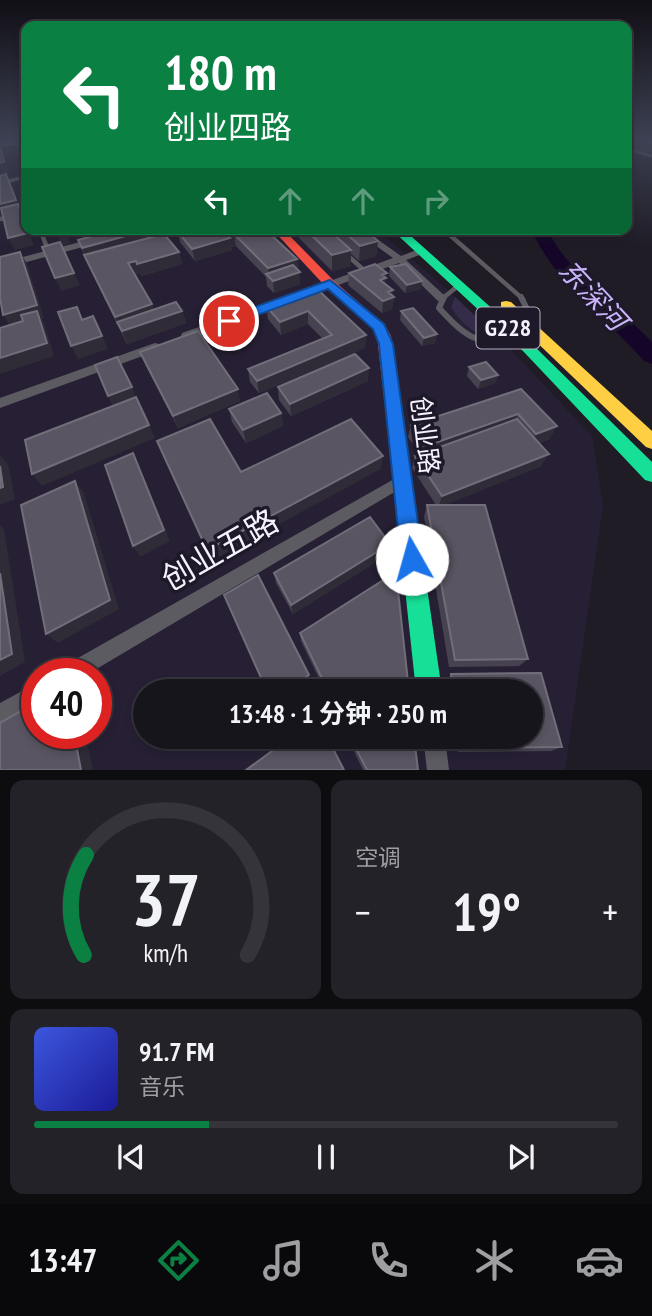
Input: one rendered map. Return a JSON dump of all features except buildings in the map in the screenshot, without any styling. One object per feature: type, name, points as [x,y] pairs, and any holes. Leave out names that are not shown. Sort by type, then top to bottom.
[{"type":"main road","name":"创业路","points":[[282,235],[330,284],[379,327],[384,336],[427,679]]},
{"type":"main road","name":"G228","points":[[403,235],[522,341],[652,474]]},
{"type":"main road","name":"G228","points":[[421,235],[521,319],[652,442]]},
{"type":"street","points":[[366,235],[400,259],[442,299]]},
{"type":"street","points":[[0,266],[103,240]]},
{"type":"street","points":[[178,339],[422,251]]},
{"type":"street","points":[[0,403],[165,343]]},
{"type":"street","name":"创业五路","points":[[96,658],[402,480]]},
{"type":"street","points":[[0,714],[21,702]]},
{"type":"street","points":[[435,749],[438,770]]},
{"type":"lane","points":[[0,183],[21,178]]},
{"type":"lane","points":[[0,219],[21,214]]},
{"type":"lane","points":[[42,235],[49,253]]},
{"type":"lane","points":[[450,235],[523,299],[527,309],[521,319]]},
{"type":"lane","points":[[337,246],[365,271]]},
{"type":"lane","points":[[460,284],[442,299],[439,308],[467,338],[482,343],[522,341]]},
{"type":"shaded area","points":[[0,174],[21,174],[21,235],[383,235],[441,284],[512,351],[592,436],[603,505],[565,770],[0,770]]},
{"type":"shaded area","points":[[455,297],[496,335],[475,332],[464,324],[451,307]]},
{"type":"waterway","name":"东深河","points":[[542,235],[559,264],[652,356]]},
{"type":"traffic: fast","points":[[403,235],[528,348],[652,474]]},
{"type":"traffic: fast","points":[[402,477],[427,679]]},
{"type":"traffic: slow","points":[[506,305],[652,442]]},
{"type":"traffic: jam","points":[[283,235],[330,284],[379,327],[384,336],[402,477]]},
{"type":"route","points":[[229,321],[330,284],[379,327],[386,344],[412,559]]}]
